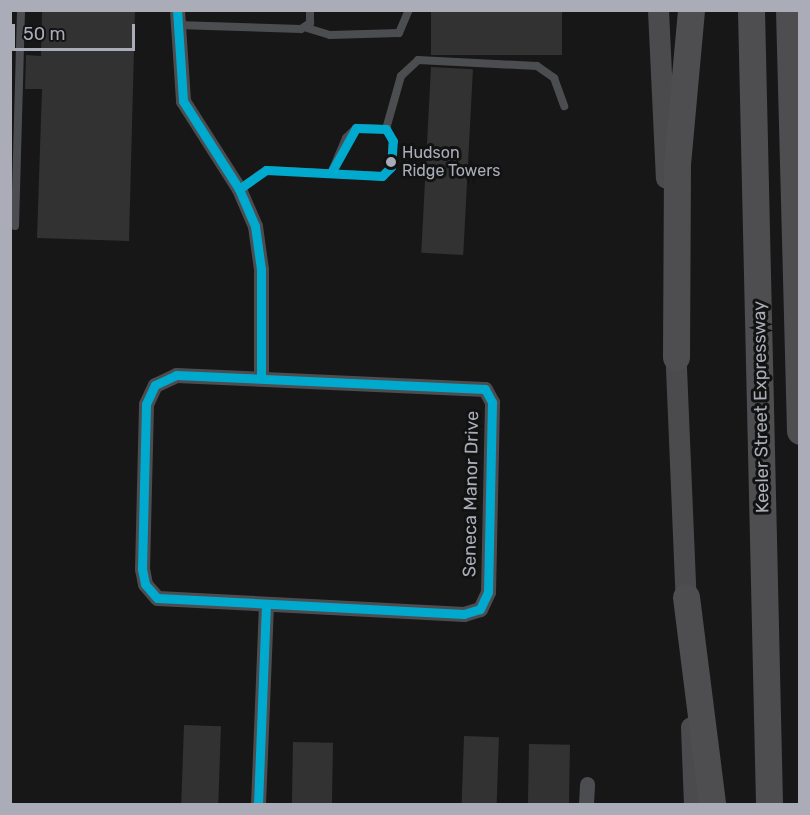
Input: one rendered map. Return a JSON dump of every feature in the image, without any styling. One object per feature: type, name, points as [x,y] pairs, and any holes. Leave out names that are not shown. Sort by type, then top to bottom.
[{"type":"highway","points":[[676,357],[677,164],[691,10]]},
{"type":"highway","name":"Keeler Street Expressway","points":[[751,10],[770,804]]},
{"type":"highway","name":"Keeler Street Expressway","points":[[789,10],[800,431]]},
{"type":"highway","points":[[686,597],[712,804]]},
{"type":"main road","points":[[658,10],[676,357],[694,804]]},
{"type":"street","points":[[177,18],[183,101],[239,189],[260,253],[261,375]]},
{"type":"street","name":"Seneca Manor Drive","points":[[177,375],[261,375],[471,385],[485,389],[492,402],[488,592],[480,609],[464,614],[164,601],[148,590],[142,569],[146,404],[151,391],[177,375]]},
{"type":"street","points":[[258,804],[266,605]]},
{"type":"street","points":[[586,804],[587,784]]},
{"type":"lane","points":[[15,226],[15,96],[21,10]]},
{"type":"lane","points":[[307,28],[310,10]]},
{"type":"lane","points":[[177,18],[307,28],[330,34],[399,33],[410,10]]},
{"type":"lane","points":[[239,189],[266,171],[382,176],[391,167],[393,141],[386,129],[402,76],[418,60],[537,66],[554,78],[564,106]]},
{"type":"lane","points":[[331,173],[346,138],[356,128],[386,129]]},
{"type":"building","points":[[42,10],[135,10],[129,241],[37,238],[42,89],[25,89],[26,55],[41,56]]},
{"type":"building","points":[[431,10],[562,10],[562,55],[431,55]]},
{"type":"building","points":[[431,67],[473,69],[463,255],[421,253]]},
{"type":"building","points":[[184,725],[221,726],[218,804],[181,804]]},
{"type":"building","points":[[464,736],[499,737],[497,804],[462,804]]},
{"type":"building","points":[[293,742],[333,743],[332,804],[292,804]]},
{"type":"building","points":[[529,744],[570,745],[569,804],[528,804]]},
{"type":"transit line","points":[[177,10],[183,101],[239,189],[255,226],[261,269],[261,375]]},
{"type":"transit line","points":[[239,189],[266,170],[382,176],[391,167],[393,141],[386,129],[356,128],[331,173]]},
{"type":"transit line","points":[[176,375],[485,389],[492,402],[488,592],[480,609],[464,614],[157,598],[145,584],[142,569],[146,404],[155,385],[176,375]]},
{"type":"transit line","points":[[258,804],[266,605]]},
{"type":"place","name":"Hudson Ridge Towers","points":[[391,162]]}]
